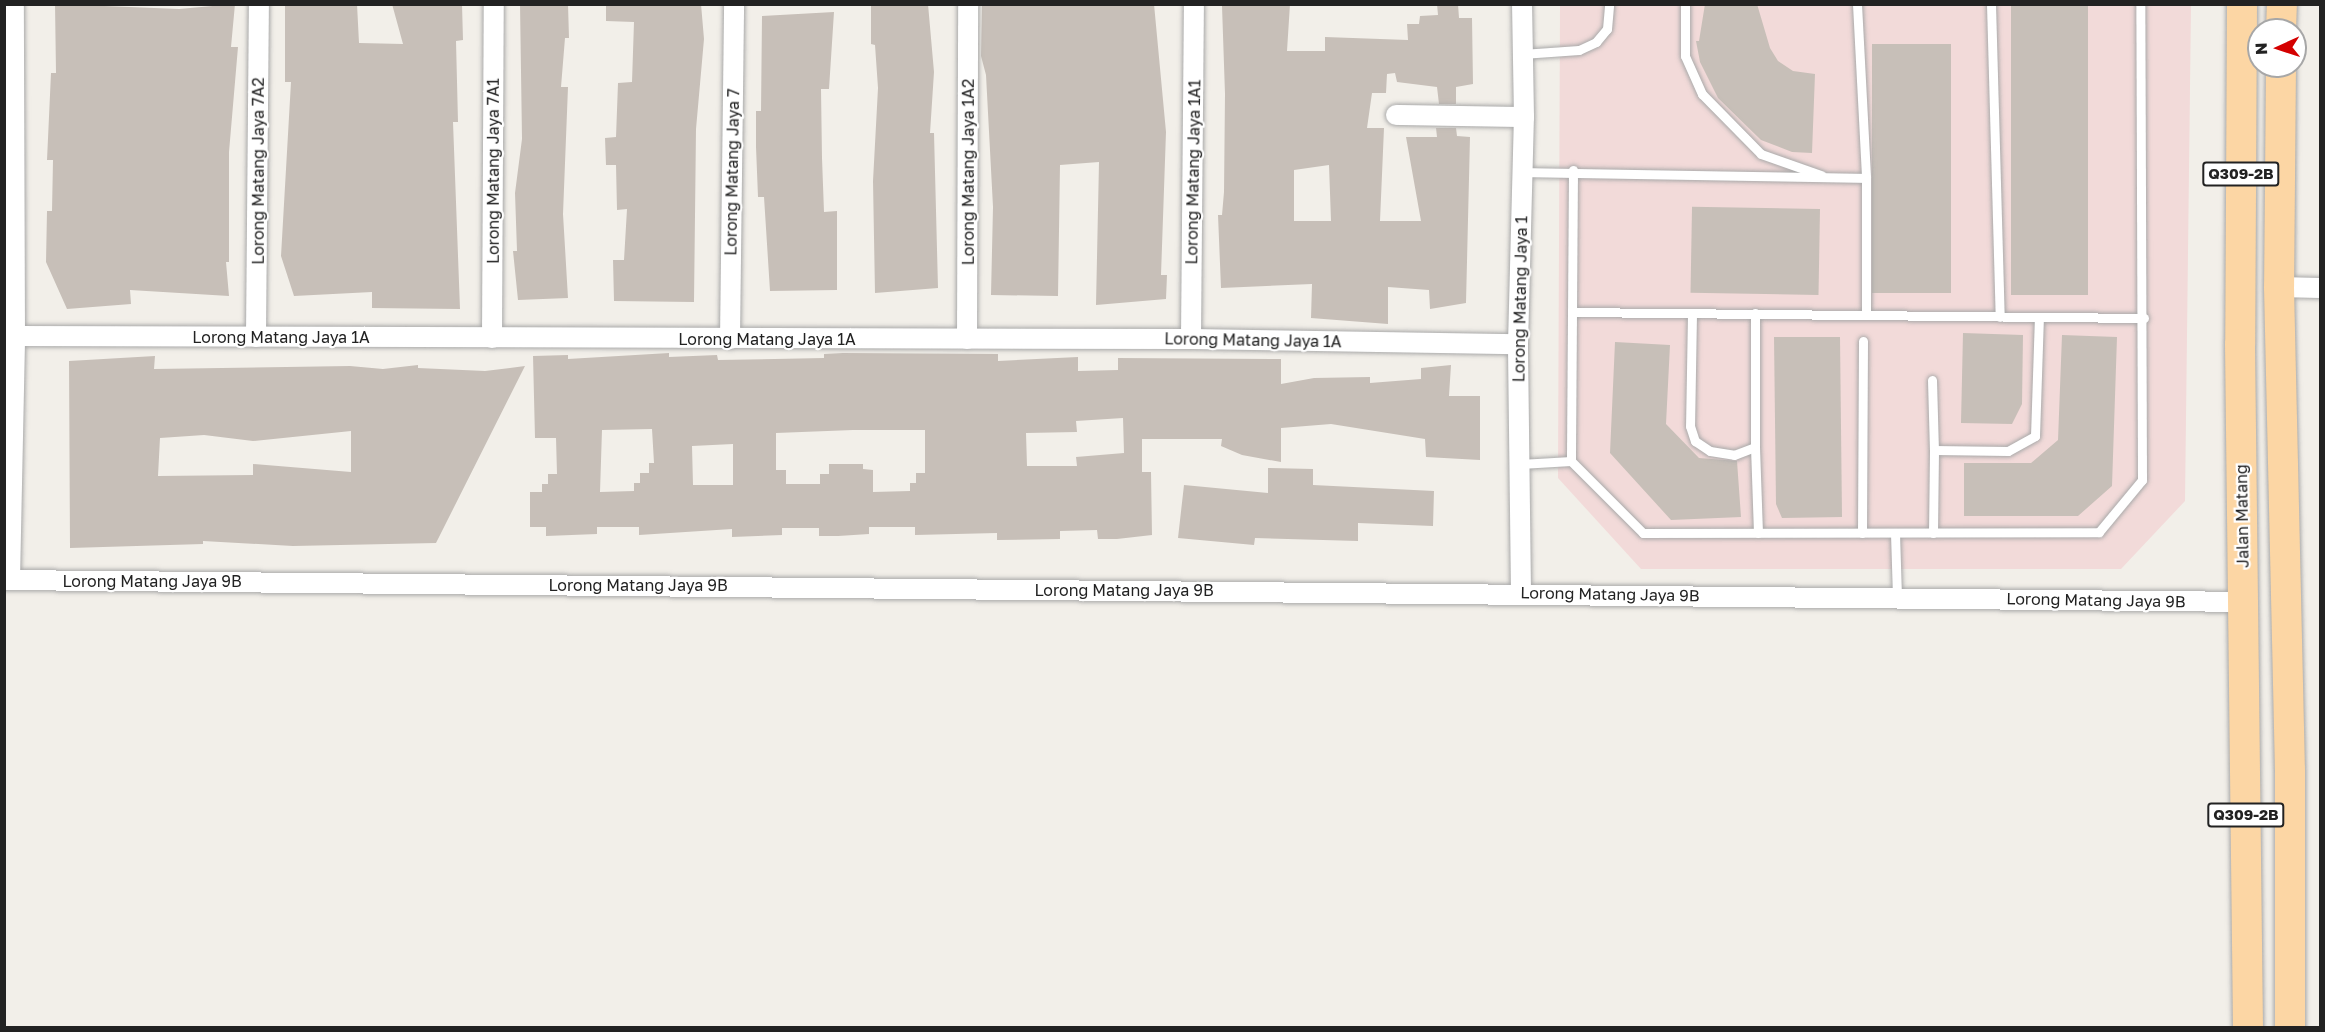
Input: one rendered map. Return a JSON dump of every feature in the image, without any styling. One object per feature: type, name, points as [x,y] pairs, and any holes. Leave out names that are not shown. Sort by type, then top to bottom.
[{"type":"main road","name":"Jalan Matang","points":[[2242,4],[2240,344],[2248,1028]]},
{"type":"main road","points":[[2281,78],[2279,287],[2290,770],[2290,1028]]},
{"type":"main road","points":[[2240,344],[2253,295],[2260,288],[2279,287]]},
{"type":"street","points":[[7,580],[15,336],[14,4]]},
{"type":"street","name":"Lorong Matang Jaya 7A2","points":[[256,337],[259,4]]},
{"type":"street","name":"Lorong Matang Jaya 7A1","points":[[492,338],[494,4]]},
{"type":"street","name":"Lorong Matang Jaya 7","points":[[730,339],[734,4]]},
{"type":"street","name":"Lorong Matang Jaya 1A2","points":[[967,339],[968,4]]},
{"type":"street","name":"Lorong Matang Jaya 1A1","points":[[1191,339],[1194,4]]},
{"type":"street","name":"Lorong Matang Jaya 1","points":[[1521,593],[1518,344],[1524,117],[1522,4]]},
{"type":"street","points":[[1396,115],[1524,117]]},
{"type":"street","points":[[2279,287],[2320,288]]},
{"type":"street","name":"Lorong Matang Jaya 1A","points":[[15,336],[1191,339],[1518,344]]},
{"type":"street","name":"Lorong Matang Jaya 9B","points":[[7,580],[1521,593],[2243,602]]},
{"type":"lane","points":[[1522,54],[1580,50],[1596,42],[1607,29],[1609,4]]},
{"type":"lane","points":[[1685,4],[1685,56],[1702,94],[1761,154],[1830,178]]},
{"type":"lane","points":[[1857,4],[1866,178],[1866,314]]},
{"type":"lane","points":[[1992,4],[2000,317]]},
{"type":"lane","points":[[1573,170],[1571,461],[1643,533],[2099,532],[2142,480],[2144,318],[2140,4]]},
{"type":"lane","points":[[1522,172],[1573,170],[1866,178]]},
{"type":"lane","points":[[1572,312],[2144,318]]},
{"type":"lane","points":[[1755,313],[1755,447],[1758,533]]},
{"type":"lane","points":[[1692,314],[1690,426],[1695,441],[1710,452],[1734,455],[1755,447]]},
{"type":"lane","points":[[1934,450],[2008,451],[2035,436],[2039,318]]},
{"type":"lane","points":[[1862,533],[1863,341]]},
{"type":"lane","points":[[1932,380],[1933,533]]},
{"type":"lane","points":[[1520,464],[1571,461]]},
{"type":"lane","points":[[1895,533],[1897,598]]},
{"type":"shaded area","points":[[1560,5],[2191,5],[2185,501],[2121,569],[1641,569],[1558,478]]},
{"type":"building","points":[[55,4],[179,9],[235,4],[231,47],[238,47],[229,152],[229,262],[226,262],[229,296],[130,290],[131,304],[67,309],[46,262],[47,211],[52,211],[53,160],[47,160],[51,73],[56,73]]},
{"type":"building","points":[[285,4],[357,4],[359,43],[403,44],[392,4],[462,4],[463,40],[456,41],[458,122],[453,122],[460,309],[372,308],[372,292],[294,296],[281,256],[291,82],[285,82]]},
{"type":"building","points":[[520,4],[568,4],[569,38],[565,38],[561,87],[568,87],[563,214],[568,298],[518,300],[513,251],[517,251],[515,193],[522,139]]},
{"type":"building","points":[[606,4],[701,4],[704,39],[696,129],[694,302],[614,301],[613,260],[624,260],[627,209],[617,210],[616,165],[606,165],[605,138],[616,137],[618,83],[632,82],[634,22],[606,21]]},
{"type":"building","points":[[871,4],[928,4],[934,72],[930,133],[934,133],[938,288],[875,293],[873,181],[878,88],[875,45],[871,44]]},
{"type":"building","points":[[982,4],[1154,4],[1166,132],[1161,275],[1167,275],[1166,299],[1096,305],[1099,162],[1060,165],[1058,296],[991,295],[993,207],[986,75],[981,56]]},
{"type":"building","points":[[1290,4],[1287,51],[1325,51],[1325,37],[1408,40],[1407,24],[1419,24],[1420,16],[1438,15],[1437,4],[1458,4],[1459,18],[1472,18],[1473,84],[1456,87],[1456,104],[1439,104],[1437,87],[1397,82],[1395,73],[1387,74],[1386,93],[1372,93],[1367,128],[1384,128],[1380,221],[1421,221],[1406,137],[1437,137],[1436,128],[1456,128],[1457,136],[1470,137],[1466,303],[1430,309],[1429,290],[1388,287],[1388,324],[1311,318],[1312,284],[1221,288],[1218,215],[1222,215],[1224,192],[1225,94],[1222,6]],"holes":[[[1329,165],[1331,221],[1294,221],[1294,170]]]},
{"type":"building","points":[[1705,4],[1757,4],[1770,48],[1778,61],[1793,71],[1815,74],[1812,153],[1792,152],[1761,140],[1718,98],[1700,62],[1696,41],[1699,41]]},
{"type":"building","points":[[2011,4],[2088,4],[2088,295],[2011,295]]},
{"type":"building","points":[[834,12],[829,89],[821,89],[824,212],[837,211],[837,290],[770,291],[764,197],[758,197],[756,147],[756,111],[761,111],[762,16]]},
{"type":"building","points":[[1872,44],[1951,44],[1951,293],[1872,293]]},
{"type":"building","points":[[1692,207],[1820,209],[1818,295],[1691,293]]},
{"type":"building","points":[[1963,333],[2023,335],[2022,404],[2012,424],[1961,423]]},
{"type":"building","points":[[2062,335],[2117,337],[2112,486],[2078,516],[1964,516],[1964,463],[2031,463],[2058,440]]},
{"type":"building","points":[[1774,337],[1840,337],[1842,517],[1782,518],[1776,504]]},
{"type":"building","points":[[1615,342],[1670,345],[1666,424],[1699,458],[1737,461],[1741,517],[1671,520],[1610,453]]},
{"type":"building","points":[[669,353],[669,357],[717,355],[718,360],[824,358],[824,354],[843,353],[998,354],[998,361],[1078,357],[1078,371],[1118,370],[1118,358],[1281,359],[1281,384],[1314,378],[1370,377],[1370,383],[1421,379],[1421,368],[1451,365],[1449,396],[1480,396],[1480,460],[1426,457],[1425,439],[1331,424],[1281,428],[1281,462],[1242,455],[1221,446],[1222,439],[1142,439],[1142,472],[1151,472],[1152,535],[1117,539],[1098,539],[1097,530],[1060,531],[1060,539],[997,540],[997,533],[915,535],[915,527],[869,527],[869,534],[838,536],[819,536],[819,528],[782,528],[782,535],[732,537],[732,529],[639,535],[639,527],[597,527],[597,534],[546,536],[546,527],[530,527],[530,492],[542,492],[542,484],[548,484],[548,474],[557,474],[556,438],[535,438],[533,356],[568,355],[568,359]],"holes":[[[1123,418],[1124,453],[1076,457],[1077,466],[1027,466],[1026,433],[1077,432],[1076,421]],[[652,429],[654,463],[649,463],[649,473],[640,473],[640,483],[634,483],[634,491],[600,492],[602,430]],[[925,430],[925,473],[916,473],[916,483],[910,483],[910,491],[873,492],[873,470],[863,469],[863,464],[829,464],[829,474],[820,474],[820,484],[786,484],[786,470],[776,470],[776,433]],[[733,444],[733,485],[693,485],[692,446]]]},
{"type":"building","points":[[155,356],[154,369],[350,366],[383,369],[418,365],[418,368],[485,371],[525,366],[436,543],[293,546],[203,541],[203,544],[70,548],[69,361]],"holes":[[[351,431],[351,472],[253,464],[253,475],[158,476],[160,438],[204,435],[253,441]]]},
{"type":"building","points":[[1268,468],[1313,469],[1313,485],[1434,491],[1433,526],[1358,523],[1358,541],[1255,538],[1254,545],[1178,538],[1184,485],[1268,493]]}]
